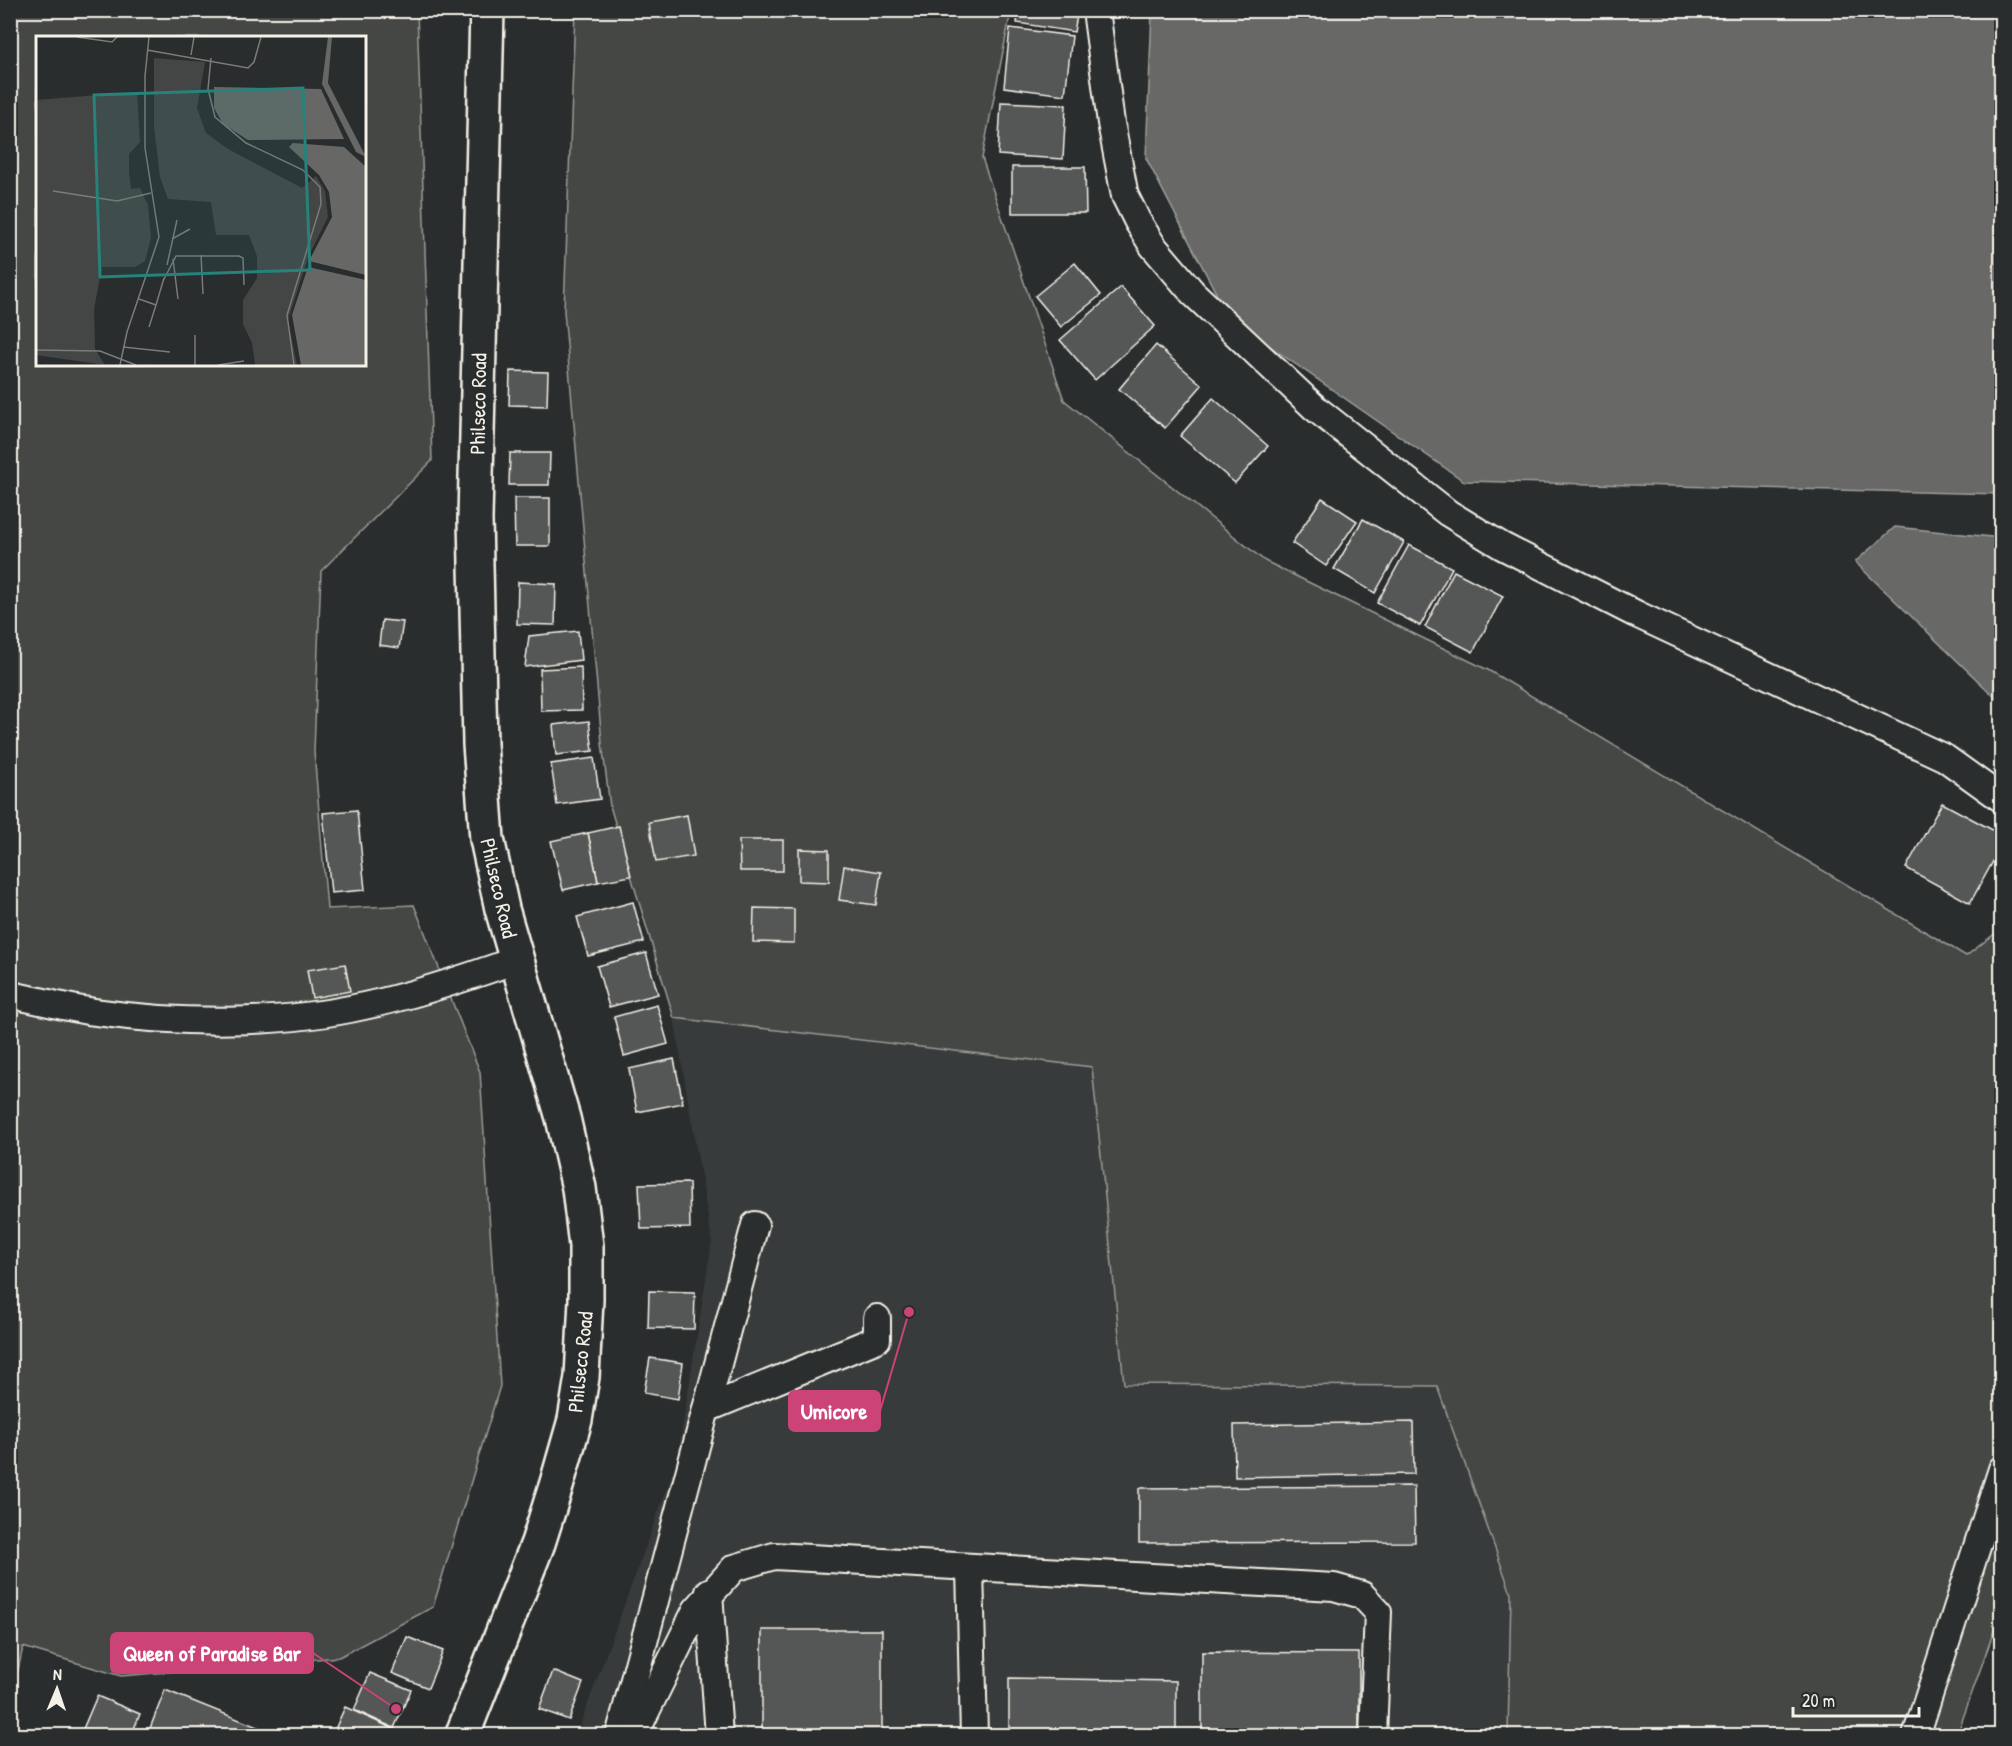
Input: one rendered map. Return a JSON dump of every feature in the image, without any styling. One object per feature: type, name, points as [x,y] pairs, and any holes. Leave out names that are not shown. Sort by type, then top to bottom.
[{"type":"street","name":"Philseco Road","points":[[462,1736],[538,1543],[575,1420],[582,1377],[586,1246],[579,1188],[563,1118],[516,960],[487,839],[480,744],[475,519],[487,10]]},
{"type":"lane","points":[[1096,10],[1111,123],[1125,196],[1138,222],[1153,246],[1193,293],[1315,408],[1448,513],[1502,546],[1636,614],[1945,758],[2001,799]]},
{"type":"lane","points":[[10,995],[108,1013],[191,1020],[283,1018],[362,1006],[449,984],[516,960]]},
{"type":"lane","points":[[619,1736],[755,1225]]},
{"type":"lane","points":[[706,1409],[877,1338],[878,1318]]},
{"type":"lane","points":[[1916,1736],[2001,1469]]},
{"type":"lane","points":[[634,1736],[696,1610],[709,1592],[734,1568],[774,1556],[1334,1587],[1362,1595],[1378,1612],[1373,1736]]},
{"type":"lane","points":[[970,1568],[974,1736]]},
{"type":"lane","points":[[709,1592],[719,1736]]},
{"type":"shaded area","points":[[11,11],[417,11],[432,461],[321,571],[314,751],[327,909],[414,905],[480,1072],[500,1386],[433,1607],[339,1657],[121,1676],[23,1647],[11,1702]]},
{"type":"shaded area","points":[[575,11],[1011,11],[982,158],[1064,400],[1265,561],[1488,670],[1966,956],[2001,929],[2001,1611],[1957,1735],[1508,1735],[1511,1593],[1437,1386],[1124,1384],[1092,1067],[674,1018],[610,806],[602,743],[564,311]]},
{"type":"shaded area","points":[[1152,11],[2001,11],[2001,494],[1464,481],[1229,318],[1146,158]]},
{"type":"shaded area","points":[[1895,527],[2001,538],[2001,703],[1855,562]]},
{"type":"shaded area","points":[[674,1018],[1092,1067],[1124,1383],[1438,1385],[1511,1593],[1508,1735],[576,1736],[677,1461],[712,1241]]},
{"type":"building","points":[[1019,10],[1078,10],[1074,32],[1017,23]]},
{"type":"building","points":[[1010,28],[1072,36],[1065,95],[1004,87]]},
{"type":"building","points":[[1001,102],[1066,105],[1063,159],[998,155]]},
{"type":"building","points":[[1012,167],[1085,167],[1086,213],[1012,213]]},
{"type":"building","points":[[1075,263],[1101,295],[1061,327],[1035,296]]},
{"type":"building","points":[[1121,287],[1155,326],[1095,380],[1060,340]]},
{"type":"building","points":[[1156,345],[1202,385],[1165,428],[1119,389]]},
{"type":"building","points":[[510,371],[548,372],[547,406],[509,405]]},
{"type":"building","points":[[1213,398],[1268,446],[1235,483],[1180,436]]},
{"type":"building","points":[[510,453],[550,453],[549,485],[509,485]]},
{"type":"building","points":[[514,498],[550,498],[550,546],[515,546]]},
{"type":"building","points":[[1322,498],[1357,521],[1326,566],[1292,543]]},
{"type":"building","points":[[1363,519],[1404,542],[1375,593],[1334,569]]},
{"type":"building","points":[[1409,545],[1452,568],[1420,626],[1377,603]]},
{"type":"building","points":[[1454,571],[1503,596],[1473,652],[1425,627]]},
{"type":"building","points":[[518,582],[556,584],[555,625],[517,624]]},
{"type":"building","points":[[382,620],[403,622],[399,648],[379,645]]},
{"type":"building","points":[[578,631],[581,660],[525,667],[529,636]]},
{"type":"building","points":[[581,667],[582,710],[541,711],[540,669]]},
{"type":"building","points":[[589,721],[593,751],[556,755],[553,725]]},
{"type":"building","points":[[594,758],[600,799],[557,805],[551,764]]},
{"type":"building","points":[[1942,803],[2002,835],[2002,845],[1970,903],[1906,868]]},
{"type":"building","points":[[357,810],[365,890],[331,893],[323,813]]},
{"type":"building","points":[[687,815],[694,856],[656,862],[649,822]]},
{"type":"building","points":[[619,826],[631,876],[598,882],[588,833]]},
{"type":"building","points":[[588,833],[598,882],[563,890],[551,841]]},
{"type":"building","points":[[739,840],[783,840],[783,871],[740,871]]},
{"type":"building","points":[[799,849],[829,850],[829,882],[799,881]]},
{"type":"building","points":[[844,866],[881,872],[876,905],[839,900]]},
{"type":"building","points":[[633,902],[644,942],[588,956],[577,917]]},
{"type":"building","points":[[754,908],[794,909],[794,943],[753,942]]},
{"type":"building","points":[[646,953],[658,994],[609,1007],[597,966]]},
{"type":"building","points":[[345,964],[350,991],[312,998],[307,970]]},
{"type":"building","points":[[657,1005],[668,1044],[624,1056],[614,1017]]},
{"type":"building","points":[[674,1059],[683,1103],[637,1112],[629,1069]]},
{"type":"building","points":[[689,1183],[690,1228],[641,1229],[639,1184]]},
{"type":"building","points":[[649,1291],[695,1292],[694,1329],[648,1328]]},
{"type":"building","points":[[650,1358],[683,1363],[678,1399],[644,1393]]},
{"type":"building","points":[[1413,1422],[1414,1474],[1235,1477],[1234,1425]]},
{"type":"building","points":[[1414,1486],[1415,1542],[1139,1543],[1139,1488]]},
{"type":"building","points":[[762,1630],[882,1630],[882,1736],[762,1736]]},
{"type":"building","points":[[407,1637],[443,1651],[428,1688],[392,1673]]},
{"type":"building","points":[[1202,1652],[1359,1653],[1359,1736],[1202,1736]]},
{"type":"building","points":[[553,1671],[583,1683],[569,1720],[539,1709]]},
{"type":"building","points":[[370,1673],[411,1690],[394,1728],[354,1710]]},
{"type":"building","points":[[1009,1678],[1176,1681],[1176,1736],[1009,1736]]},
{"type":"building","points":[[165,1690],[265,1730],[262,1736],[147,1736]]},
{"type":"building","points":[[97,1696],[140,1714],[131,1736],[80,1736]]},
{"type":"building","points":[[345,1707],[396,1730],[394,1736],[332,1736]]},
{"type":"place","name":"Umicore","points":[[909,1312]]},
{"type":"place","name":"Queen of Paradise Bar","points":[[396,1709]]}]
